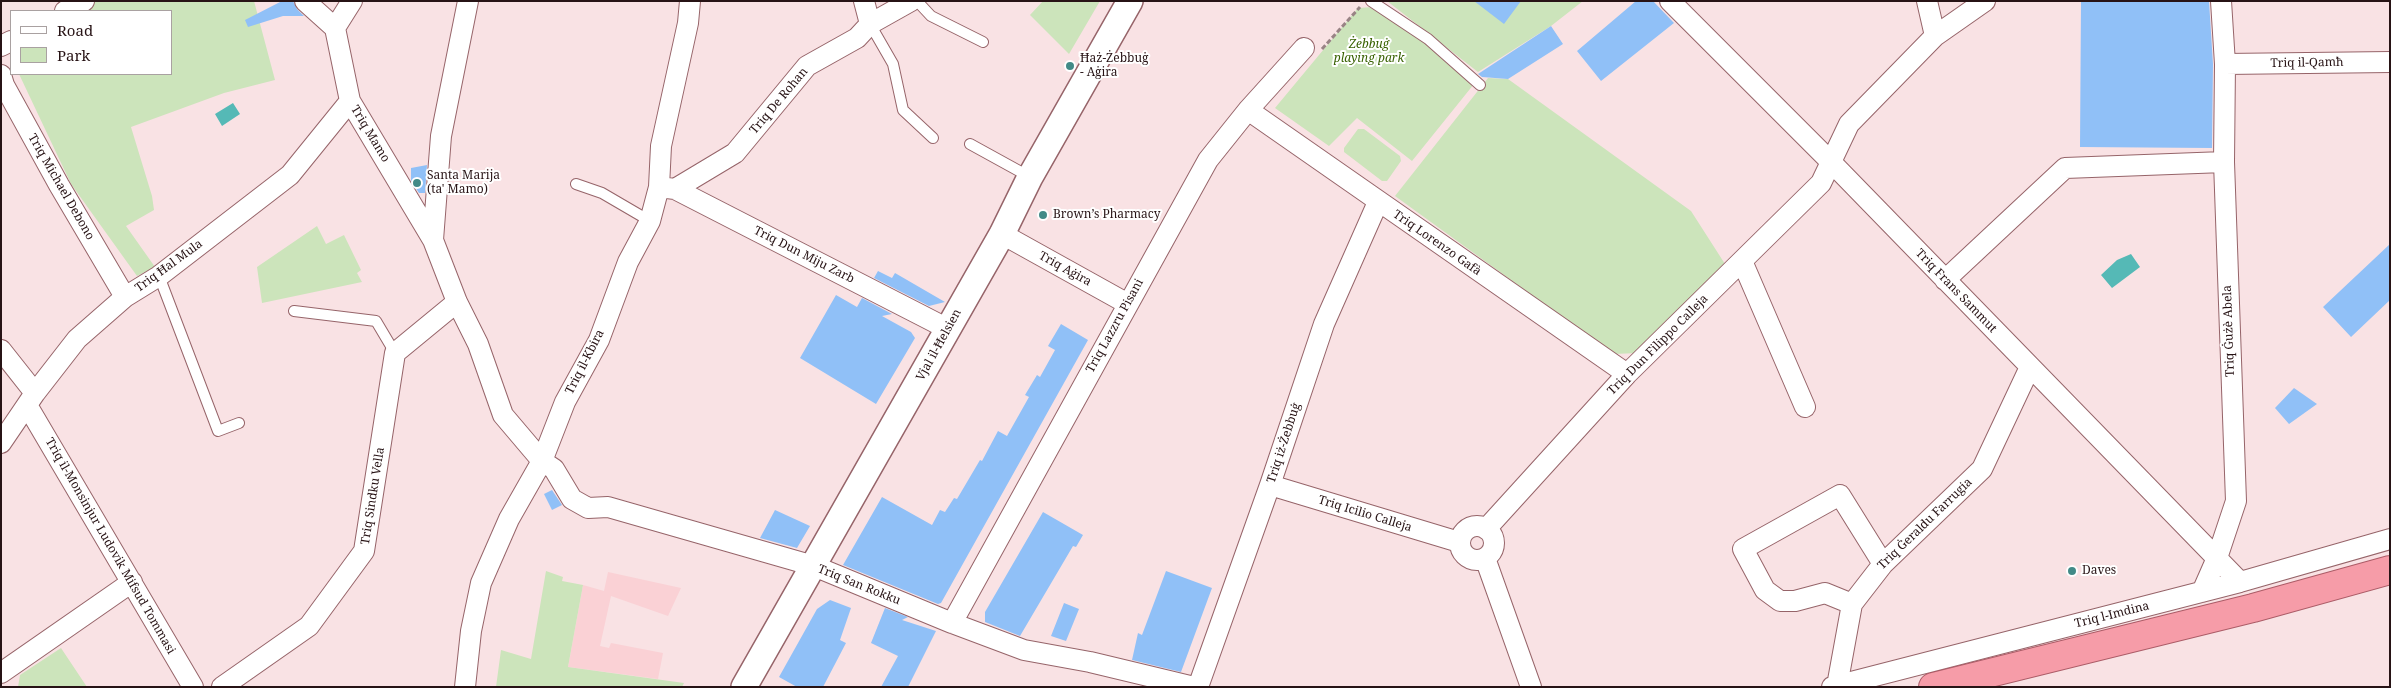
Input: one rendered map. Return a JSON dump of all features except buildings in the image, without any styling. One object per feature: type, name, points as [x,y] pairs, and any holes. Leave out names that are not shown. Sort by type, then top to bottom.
[{"type":"highway","points":[[1933,687],[2254,608],[2390,570]]},
{"type":"street","points":[[67,10],[84,1]]},
{"type":"street","points":[[305,1],[335,28],[352,1]]},
{"type":"street","name":"Triq Mamo","points":[[433,240],[441,136],[468,1]]},
{"type":"street","name":"Triq il-Kbira","points":[[466,687],[471,632],[481,583],[509,519],[542,461],[565,402],[599,340],[628,262],[667,188],[661,146],[688,23],[690,1]]},
{"type":"street","points":[[864,1],[870,24]]},
{"type":"street","name":"Triq De Rohan","points":[[667,188],[735,153],[807,66],[858,38],[870,24],[911,1]]},
{"type":"street","name":"Vjal il-Ħelsien","points":[[744,687],[1002,234],[1030,177],[1130,1]]},
{"type":"street","name":"Triq Frans Sammut","points":[[1670,1],[1831,162],[2240,582]]},
{"type":"street","points":[[1927,1],[1935,36]]},
{"type":"street","name":"Triq Dun Filippo Calleja","points":[[1486,529],[1626,374],[1821,183],[1849,124],[1935,36],[1985,1]]},
{"type":"street","name":"Triq Ġużè Abela","points":[[2202,592],[2217,558],[2236,501],[2224,162],[2225,64],[2220,1]]},
{"type":"street","name":"Triq Mamo","points":[[335,28],[350,101],[433,240],[457,302],[478,344],[503,415],[542,461]]},
{"type":"street","name":"Triq Lazzru Pisani","points":[[952,623],[1208,160],[1248,110],[1302,50]]},
{"type":"street","name":"Triq il-Qamħ","points":[[2225,64],[2390,62]]},
{"type":"street","name":"Triq Michael Debono","points":[[1,74],[4,85],[59,185],[125,297]]},
{"type":"street","name":"Triq Ħal Mula","points":[[1,443],[31,399],[77,339],[125,297],[159,276],[290,175],[350,101]]},
{"type":"street","name":"Triq Lorenzo Gafà","points":[[1248,110],[1626,374]]},
{"type":"street","points":[[1945,280],[2065,168],[2224,162]]},
{"type":"street","name":"Triq Dun Miju Zarb","points":[[667,188],[948,328]]},
{"type":"street","name":"Triq iż-Żebbuġ","points":[[1198,687],[1270,485],[1324,324],[1378,202]]},
{"type":"street","name":"Triq Aġira","points":[[1002,234],[1128,304]]},
{"type":"street","points":[[1742,261],[1805,407]]},
{"type":"street","points":[[395,353],[457,302]]},
{"type":"street","name":"Triq il-Monsinjur Ludovik Mifsud Tommasi","points":[[1,350],[31,399],[192,687]]},
{"type":"street","name":"Triq Sindku Vella","points":[[222,687],[309,626],[364,550],[395,353]]},
{"type":"street","name":"Triq Ġeraldu Farrugia","points":[[1835,686],[1852,604],[1883,564],[1982,469],[2030,367]]},
{"type":"street","name":"Triq San Rokku","points":[[542,461],[554,469],[572,499],[588,508],[608,507],[814,566],[952,623],[1024,650],[1090,662],[1194,687]]},
{"type":"street","name":"Triq Icilio Calleja","points":[[1270,485],[1459,542]]},
{"type":"street","points":[[1852,604],[1825,592],[1795,601],[1780,600],[1765,590],[1742,549],[1840,495],[1883,564]]},
{"type":"street","points":[[1475,526],[1486,529],[1490,533],[1494,544],[1493,550],[1485,558],[1474,561],[1462,553],[1459,542],[1461,536],[1475,526]]},
{"type":"street","name":"Triq l-Imdina","points":[[1835,686],[2240,582],[2390,539]]},
{"type":"street","points":[[1485,558],[1531,687]]},
{"type":"street","points":[[1,673],[132,582]]},
{"type":"lane","points":[[917,1],[931,16],[983,42]]},
{"type":"lane","points":[[1371,1],[1428,39],[1480,85]]},
{"type":"lane","points":[[870,24],[893,64],[903,110],[933,138]]},
{"type":"lane","points":[[970,144],[1030,177]]},
{"type":"lane","points":[[576,184],[602,193],[650,221]]},
{"type":"lane","points":[[159,276],[218,431],[240,423]]},
{"type":"lane","points":[[294,311],[376,321],[395,353]]},
{"type":"path","points":[[1302,50],[1312,58],[1365,1]]},
{"type":"shaded area","points":[[608,572],[681,588],[668,616],[611,596],[600,646],[609,648],[611,643],[663,653],[658,679],[568,667],[583,585],[604,591]]},
{"type":"green space","points":[[91,1],[254,1],[275,80],[224,93],[131,127],[152,196],[154,210],[126,226],[155,267],[137,276],[71,184],[19,75],[172,75],[172,10],[75,10]]},
{"type":"green space","points":[[1043,1],[1100,1],[1069,54],[1030,15]]},
{"type":"green space","points":[[1387,1],[1583,1],[1551,26],[1478,72]]},
{"type":"green space","name":"Żebbuġ playing park","points":[[1373,7],[1429,44],[1474,84],[1412,161],[1357,118],[1329,146],[1275,108],[1358,8]]},
{"type":"green space","points":[[1488,78],[1508,79],[1691,211],[1725,264],[1639,353],[1613,354],[1395,196]]},
{"type":"green space","points":[[1358,129],[1364,129],[1400,156],[1401,161],[1387,181],[1382,181],[1344,152],[1344,148]]},
{"type":"green space","points":[[317,226],[326,244],[344,235],[361,270],[357,273],[362,282],[262,303],[257,267]]},
{"type":"green space","points":[[546,571],[563,577],[562,581],[583,585],[568,667],[684,683],[682,687],[496,687],[501,650],[531,659]]},
{"type":"green space","points":[[61,648],[87,687],[18,687],[20,675]]},
{"type":"water","points":[[233,103],[240,114],[222,126],[215,114]]},
{"type":"water","points":[[2131,254],[2140,267],[2112,288],[2101,275],[2117,260]]},
{"type":"place","name":"Ħaż-Żebbuġ - Aġira","points":[[1070,66]]},
{"type":"place","name":"Santa Marija (ta' Mamo)","points":[[417,183]]},
{"type":"place","name":"Brown’s Pharmacy","points":[[1043,215]]},
{"type":"place","name":"Daves","points":[[2072,571]]}]
